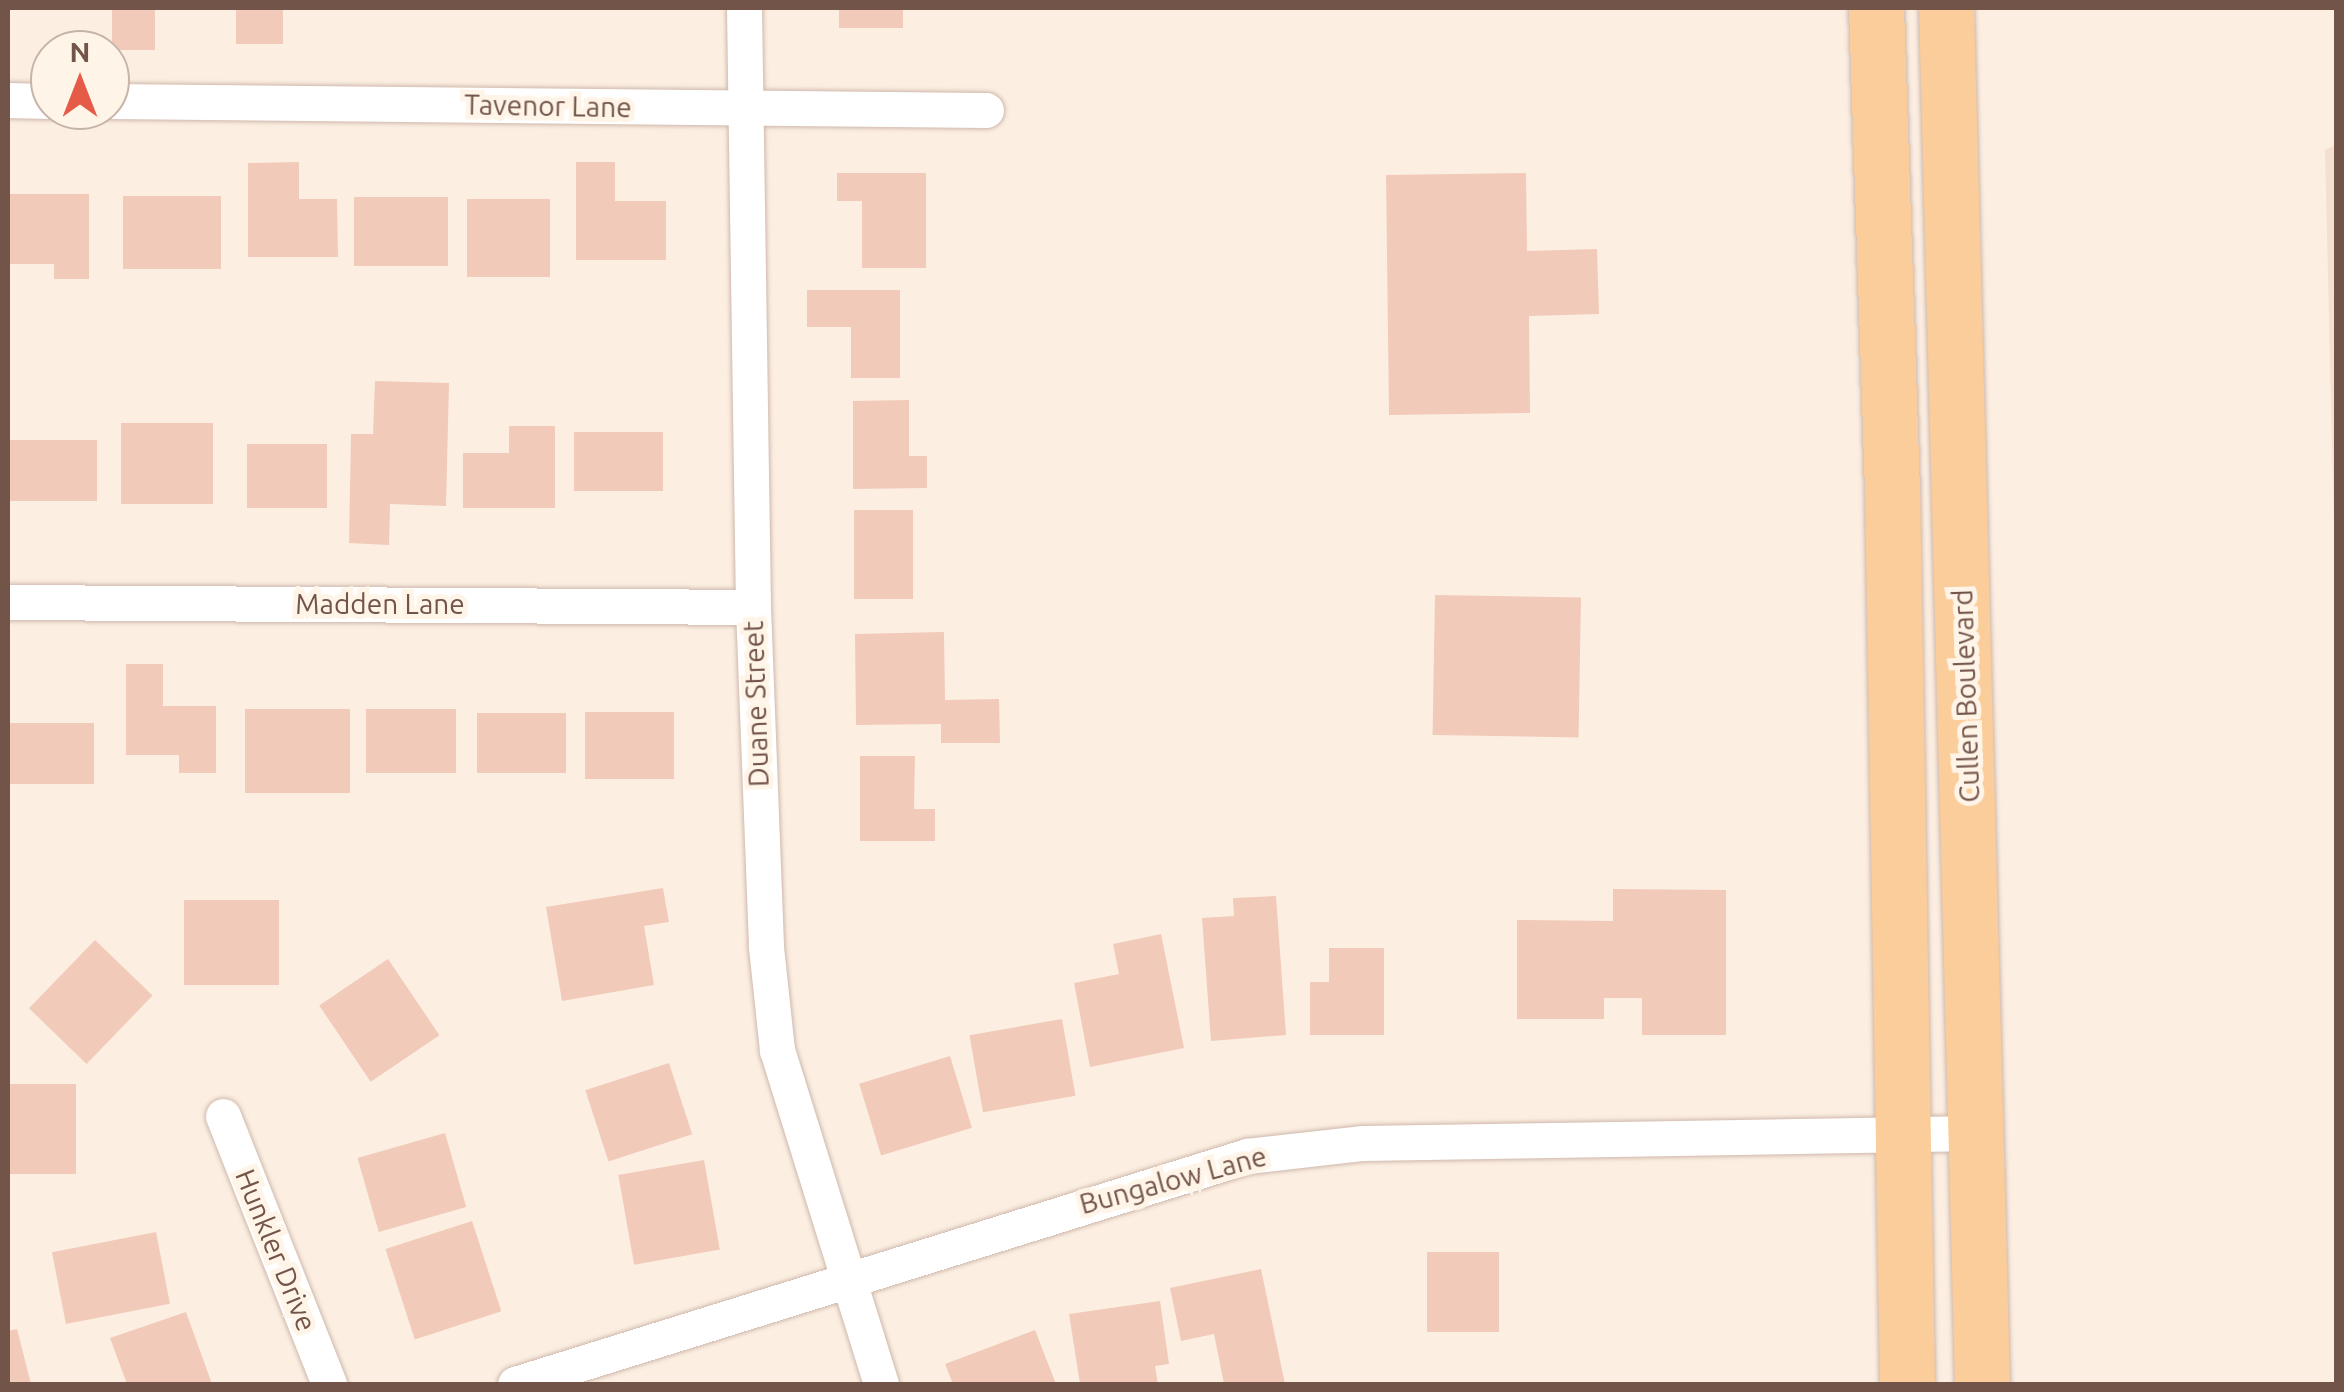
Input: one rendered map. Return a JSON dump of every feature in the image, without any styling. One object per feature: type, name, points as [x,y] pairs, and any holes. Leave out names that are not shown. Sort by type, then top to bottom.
[{"type":"main road","points":[[1876,8],[1892,488],[1907,1384]]},
{"type":"main road","name":"Cullen Boulevard","points":[[1946,8],[1982,1384]]},
{"type":"main road","points":[[1892,488],[1960,488]]},
{"type":"street","name":"Duane Street","points":[[744,8],[752,607],[766,947],[776,1050],[881,1384]]},
{"type":"street","name":"Tavenor Lane","points":[[130,101],[986,110]]},
{"type":"street","name":"Madden Lane","points":[[8,602],[752,607]]},
{"type":"street","name":"Hunkler Drive","points":[[222,1116],[329,1384]]},
{"type":"street","name":"Bungalow Lane","points":[[515,1384],[848,1282],[1188,1170],[1309,1146],[1978,1134]]},
{"type":"shaded area","points":[[2336,145],[2336,612],[2325,150]]},
{"type":"building","points":[[112,8],[155,8],[155,50],[130,50],[130,30],[112,30]]},
{"type":"building","points":[[236,8],[283,8],[283,44],[236,44]]},
{"type":"building","points":[[839,8],[903,8],[903,28],[839,28]]},
{"type":"building","points":[[299,162],[299,199],[337,199],[338,257],[248,257],[248,163]]},
{"type":"building","points":[[576,162],[615,162],[615,201],[666,201],[666,260],[576,260]]},
{"type":"building","points":[[837,173],[926,173],[926,268],[862,268],[862,201],[837,201]]},
{"type":"building","points":[[1526,173],[1527,251],[1597,249],[1599,314],[1529,316],[1530,413],[1389,415],[1386,175]]},
{"type":"building","points":[[8,194],[89,194],[89,279],[54,279],[54,264],[8,264]]},
{"type":"building","points":[[123,196],[221,196],[221,269],[123,269]]},
{"type":"building","points":[[354,197],[448,197],[448,266],[354,266]]},
{"type":"building","points":[[467,199],[550,199],[550,277],[467,277]]},
{"type":"building","points":[[807,290],[900,290],[900,378],[851,378],[851,327],[807,327]]},
{"type":"building","points":[[375,381],[449,383],[446,506],[390,504],[389,545],[349,543],[351,434],[373,434]]},
{"type":"building","points":[[909,400],[909,456],[927,456],[927,488],[853,489],[853,401]]},
{"type":"building","points":[[121,423],[213,423],[213,504],[121,504]]},
{"type":"building","points":[[509,426],[555,426],[555,508],[463,508],[463,453],[509,453]]},
{"type":"building","points":[[574,432],[663,432],[663,491],[574,491]]},
{"type":"building","points":[[8,440],[97,440],[97,501],[8,501]]},
{"type":"building","points":[[247,444],[327,444],[327,508],[247,508]]},
{"type":"building","points":[[854,510],[913,510],[913,599],[854,599]]},
{"type":"building","points":[[1435,595],[1581,598],[1579,738],[1433,735]]},
{"type":"building","points":[[944,632],[945,700],[999,699],[1000,743],[941,743],[941,724],[856,725],[855,634]]},
{"type":"building","points":[[126,664],[163,664],[163,706],[216,706],[216,773],[179,773],[179,755],[126,755]]},
{"type":"building","points":[[245,709],[350,709],[350,793],[245,793]]},
{"type":"building","points":[[366,709],[456,709],[456,773],[366,773]]},
{"type":"building","points":[[585,712],[674,712],[674,779],[585,779]]},
{"type":"building","points":[[477,713],[566,713],[566,773],[477,773]]},
{"type":"building","points":[[8,723],[94,723],[94,784],[8,784]]},
{"type":"building","points":[[860,756],[915,756],[914,809],[935,809],[935,841],[860,841]]},
{"type":"building","points":[[663,888],[669,922],[644,926],[654,985],[562,1001],[546,907]]},
{"type":"building","points":[[1613,889],[1726,890],[1726,1035],[1642,1035],[1642,998],[1604,998],[1604,1019],[1517,1019],[1517,920],[1613,921]]},
{"type":"building","points":[[1276,896],[1286,1035],[1211,1041],[1202,918],[1234,916],[1233,898]]},
{"type":"building","points":[[184,900],[279,900],[279,985],[184,985]]},
{"type":"building","points":[[1161,934],[1184,1048],[1090,1067],[1074,983],[1119,974],[1113,944]]},
{"type":"building","points":[[95,940],[153,996],[87,1064],[29,1008]]},
{"type":"building","points":[[1329,948],[1384,948],[1384,1035],[1310,1035],[1310,982],[1329,982]]},
{"type":"building","points":[[388,959],[439,1035],[371,1082],[319,1005]]},
{"type":"building","points":[[1062,1019],[1076,1096],[983,1112],[969,1035]]},
{"type":"building","points":[[950,1056],[972,1128],[881,1155],[859,1084]]},
{"type":"building","points":[[669,1063],[692,1134],[608,1162],[585,1090]]},
{"type":"building","points":[[8,1084],[76,1084],[76,1174],[8,1174]]},
{"type":"building","points":[[445,1133],[466,1207],[379,1232],[358,1158]]},
{"type":"building","points":[[704,1160],[720,1250],[634,1265],[618,1175]]},
{"type":"building","points":[[472,1221],[501,1311],[415,1339],[385,1249]]},
{"type":"building","points":[[156,1232],[170,1304],[66,1324],[52,1252]]},
{"type":"building","points":[[1427,1252],[1499,1252],[1499,1332],[1427,1332]]},
{"type":"building","points":[[1261,1269],[1285,1384],[1224,1384],[1214,1334],[1181,1341],[1170,1288]]},
{"type":"building","points":[[1160,1301],[1169,1364],[1155,1366],[1158,1384],[1080,1384],[1069,1314]]},
{"type":"building","points":[[186,1312],[212,1384],[127,1384],[110,1338]]},
{"type":"building","points":[[17,1329],[31,1384],[8,1384],[8,1331]]},
{"type":"building","points":[[1035,1330],[1056,1384],[953,1384],[945,1364]]}]
